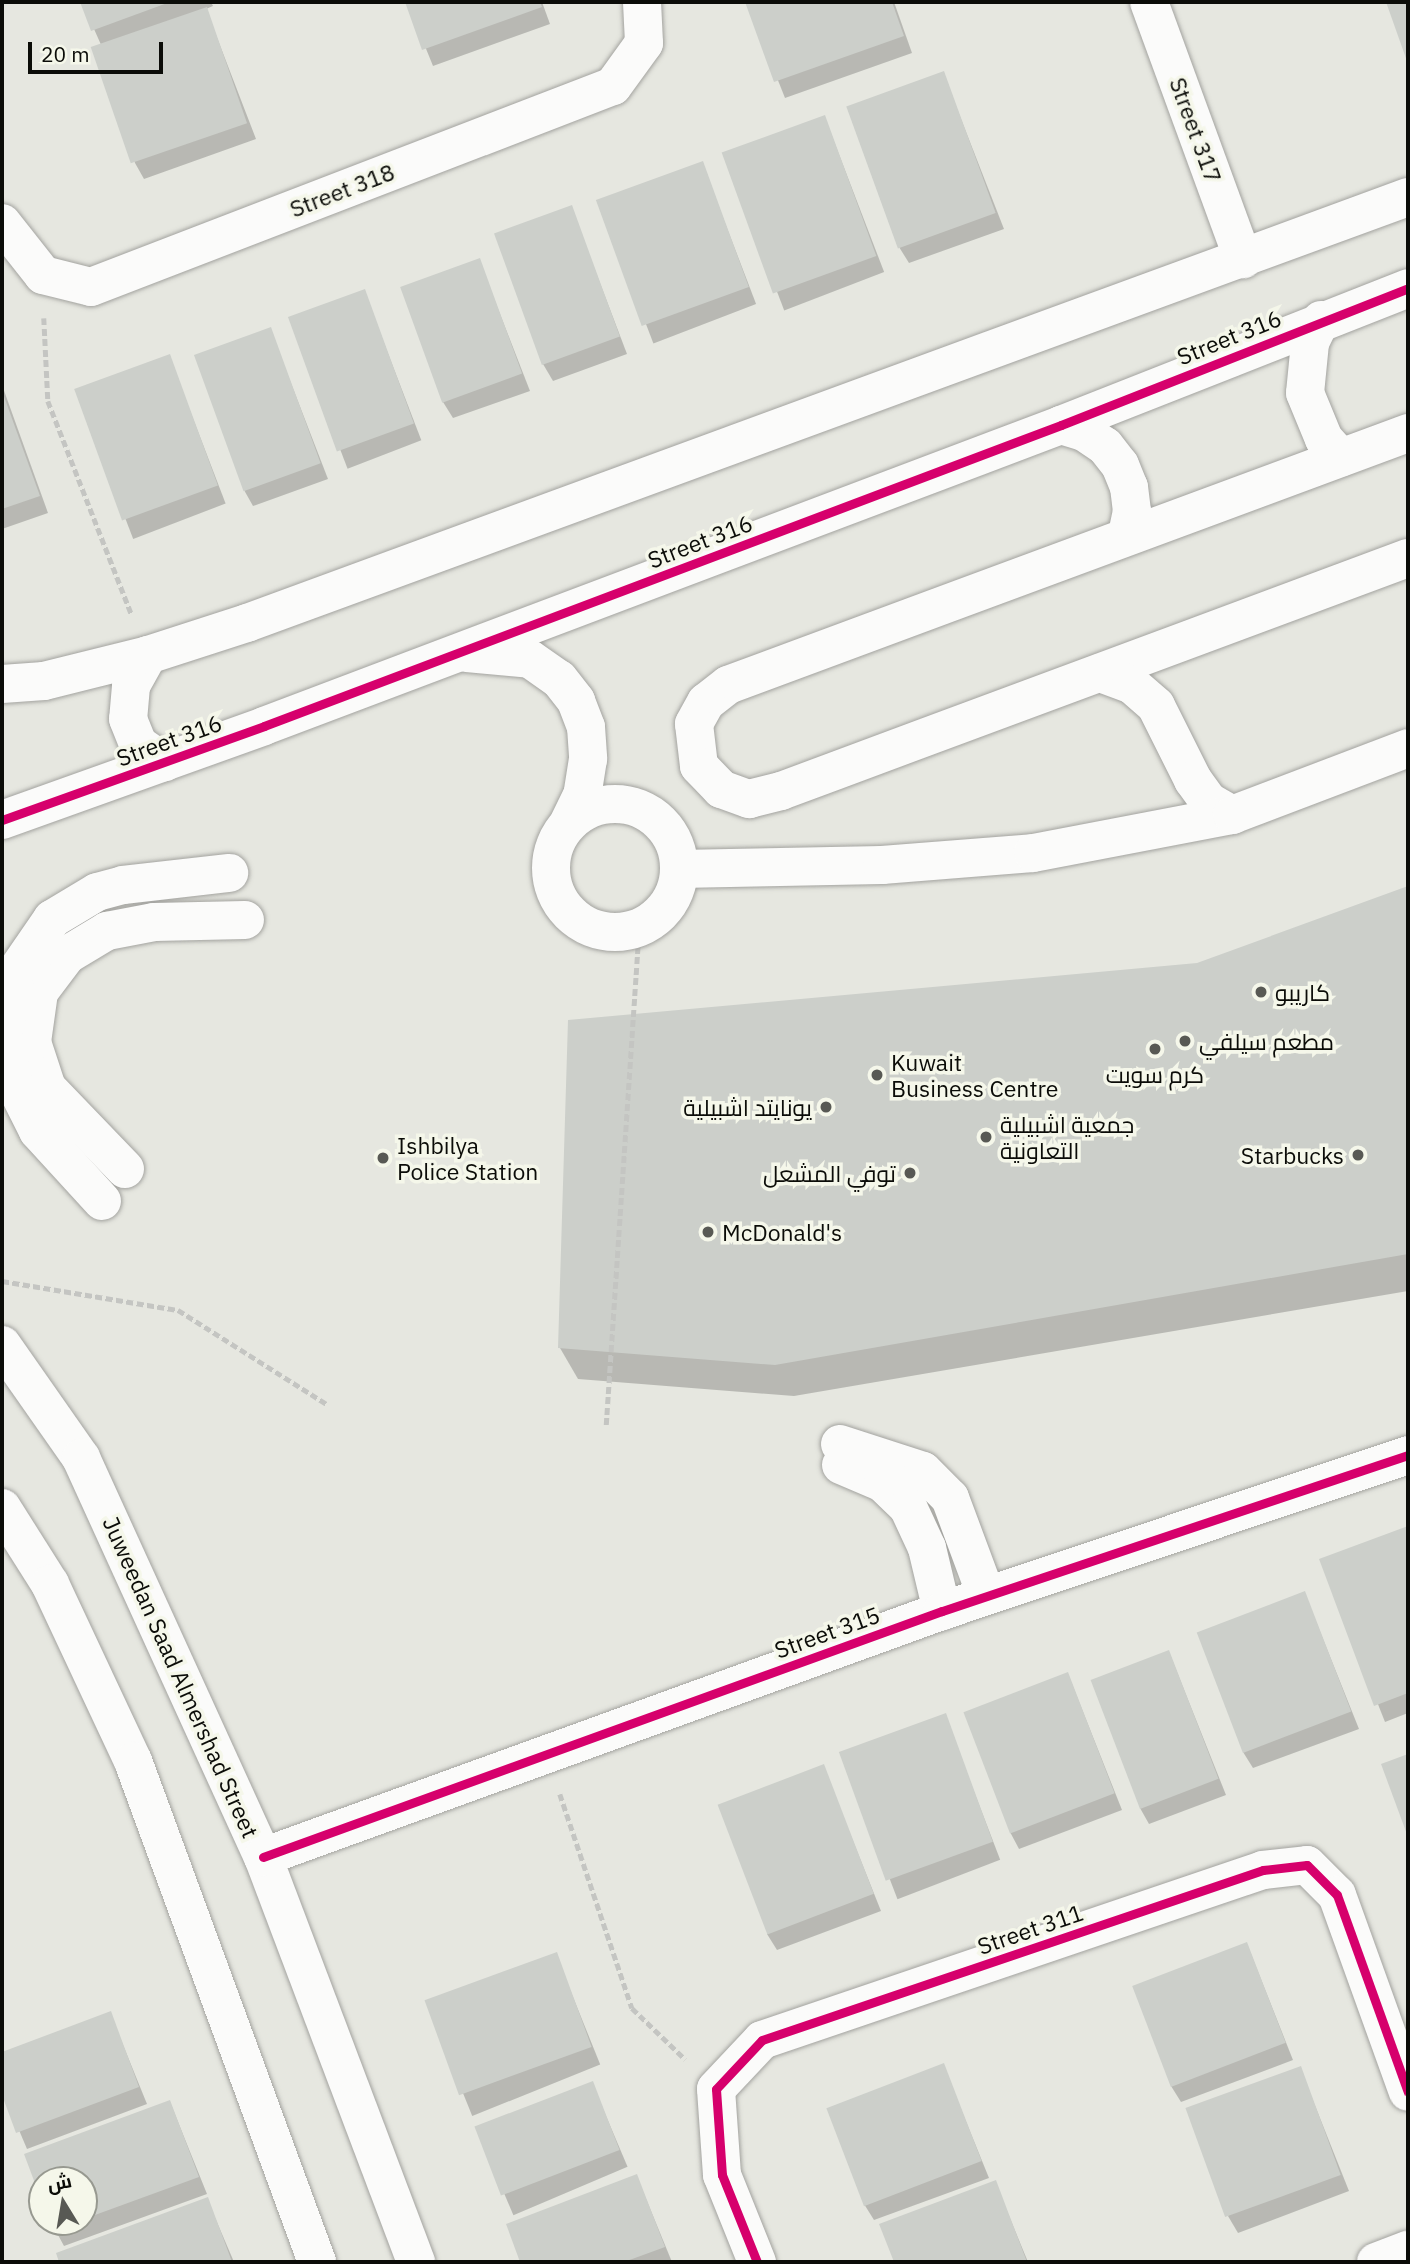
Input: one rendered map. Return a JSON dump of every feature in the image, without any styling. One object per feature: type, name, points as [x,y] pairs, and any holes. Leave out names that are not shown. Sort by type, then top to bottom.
[{"type":"street","name":"Street 318","points":[[43,275],[91,287],[613,86],[643,43],[642,2]]},
{"type":"street","name":"Street 317","points":[[1149,2],[1243,259]]},
{"type":"street","points":[[2,684],[44,681],[148,655],[247,623],[1408,197]]},
{"type":"street","points":[[2,223],[43,275]]},
{"type":"street","name":"Street 316","points":[[2,820],[164,762],[1061,425],[1321,320],[1408,288]]},
{"type":"street","points":[[1321,320],[1310,343],[1305,393],[1324,439],[1341,458]]},
{"type":"street","points":[[1061,425],[1084,432],[1105,446],[1119,465],[1129,487],[1132,511],[1127,535]]},
{"type":"street","points":[[1408,433],[728,685],[706,702],[694,724],[699,766],[721,789],[749,799],[1100,673],[1408,558]]},
{"type":"street","points":[[458,652],[530,659],[559,679],[576,701],[586,727],[588,759],[582,794],[569,822],[555,843],[550,867],[555,892],[569,913],[589,927],[614,933],[639,928],[660,914],[674,893],[679,869],[668,833],[640,808],[615,803],[591,808],[569,822]]},
{"type":"street","points":[[148,655],[131,685],[128,719],[138,744],[164,762]]},
{"type":"street","points":[[1100,673],[1131,684],[1156,706],[1193,780],[1208,801],[1232,815]]},
{"type":"street","points":[[679,869],[882,865],[1033,853],[1232,815],[1408,748]]},
{"type":"street","points":[[103,1201],[38,1131],[12,1079],[5,1027],[16,970],[52,919],[97,892],[123,885],[229,873]]},
{"type":"street","points":[[125,1169],[47,1088],[33,1042],[39,992],[66,955],[107,931],[154,922],[245,920]]},
{"type":"street","name":"Juweedan Saad Almershad Street","points":[[2,1345],[81,1458],[263,1857],[416,2262]]},
{"type":"street","points":[[942,1611],[927,1548],[908,1507],[883,1483],[840,1454],[923,1471],[950,1498],[986,1595]]},
{"type":"street","name":"Street 315","points":[[263,1857],[986,1595],[1408,1455]]},
{"type":"street","points":[[2,1508],[50,1584],[133,1761],[317,2262]]},
{"type":"street","name":"Street 311","points":[[716,2089],[762,2040],[1263,1870],[1307,1865],[1337,1895],[1408,2092]]},
{"type":"street","points":[[716,2089],[722,2175],[757,2262]]},
{"type":"street","points":[[1376,2262],[1408,2250]]},
{"type":"path","points":[[43,275],[48,401],[148,655]]},
{"type":"path","points":[[606,1426],[639,928]]},
{"type":"path","points":[[2,1281],[178,1310],[328,1405]]},
{"type":"path","points":[[547,1754],[632,2008],[716,2089]]},
{"type":"building","points":[[80,2],[170,2],[91,31]]},
{"type":"building","points":[[405,2],[540,2],[542,7],[422,50]]},
{"type":"building","points":[[745,2],[892,2],[904,36],[774,82]]},
{"type":"building","points":[[1386,2],[1408,2],[1408,64]]},
{"type":"building","points":[[207,7],[247,123],[131,163],[91,47]]},
{"type":"building","points":[[944,71],[996,213],[898,248],[846,107]]},
{"type":"building","points":[[825,115],[876,256],[773,294],[722,153]]},
{"type":"building","points":[[703,161],[749,287],[642,326],[596,200]]},
{"type":"building","points":[[572,205],[620,337],[542,365],[494,233]]},
{"type":"building","points":[[480,258],[522,374],[442,403],[400,287]]},
{"type":"building","points":[[365,289],[414,423],[337,451],[288,317]]},
{"type":"building","points":[[271,327],[321,463],[244,491],[194,355]]},
{"type":"building","points":[[170,354],[218,486],[122,520],[74,389]]},
{"type":"building","points":[[2,391],[40,496],[2,509]]},
{"type":"building","name":"جمعية اشبيلية التعاونية","points":[[1408,886],[1408,1254],[775,1365],[558,1348],[568,1020],[1197,963]]},
{"type":"building","points":[[1408,1526],[1408,1693],[1374,1706],[1319,1559]]},
{"type":"building","points":[[1305,1591],[1351,1711],[1243,1753],[1197,1633]]},
{"type":"building","points":[[1169,1650],[1218,1779],[1140,1809],[1091,1680]]},
{"type":"building","points":[[1068,1672],[1115,1793],[1010,1834],[963,1712]]},
{"type":"building","points":[[946,1713],[993,1842],[886,1881],[839,1752]]},
{"type":"building","points":[[1408,1754],[1408,1837],[1381,1764]]},
{"type":"building","points":[[824,1764],[874,1894],[767,1935],[718,1805]]},
{"type":"building","points":[[1247,1942],[1286,2043],[1171,2087],[1132,1986]]},
{"type":"building","points":[[557,1952],[592,2047],[459,2095],[425,2000]]},
{"type":"building","points":[[111,2011],[139,2087],[16,2133],[2,2095],[2,2052]]},
{"type":"building","points":[[944,2063],[982,2161],[864,2206],[826,2108]]},
{"type":"building","points":[[1301,2066],[1341,2175],[1225,2217],[1185,2108]]},
{"type":"building","points":[[593,2081],[620,2150],[501,2196],[474,2127]]},
{"type":"building","points":[[170,2100],[199,2177],[98,2214],[98,2166],[28,2166],[24,2154]]},
{"type":"building","points":[[637,2174],[665,2247],[624,2262],[520,2262],[506,2224]]},
{"type":"building","points":[[996,2180],[1027,2262],[894,2262],[879,2224]]},
{"type":"building","points":[[208,2197],[232,2262],[59,2262],[56,2253]]},
{"type":"cycle path","points":[[2,820],[264,726],[1061,425],[1408,288]]},
{"type":"cycle path","points":[[263,1857],[942,1611],[1408,1455]]},
{"type":"cycle path","points":[[757,2262],[722,2175],[716,2089],[762,2040],[1263,1870],[1307,1865],[1337,1895],[1408,2092]]},
{"type":"place","name":"كاريبو","points":[[1261,992]]},
{"type":"place","name":"مطعم سيلفي","points":[[1185,1041]]},
{"type":"place","name":"كرم سويت","points":[[1155,1049]]},
{"type":"place","name":"Kuwait Business Centre","points":[[877,1075]]},
{"type":"place","name":"يونايتد اشبيلية","points":[[826,1107]]},
{"type":"place","name":"جمعية اشبيلية التعاونية","points":[[986,1137]]},
{"type":"place","name":"Starbucks","points":[[1358,1155]]},
{"type":"place","name":"Ishbilya Police Station","points":[[383,1158]]},
{"type":"place","name":"توفي المشعل","points":[[910,1173]]},
{"type":"place","name":"McDonald's","points":[[708,1232]]}]
